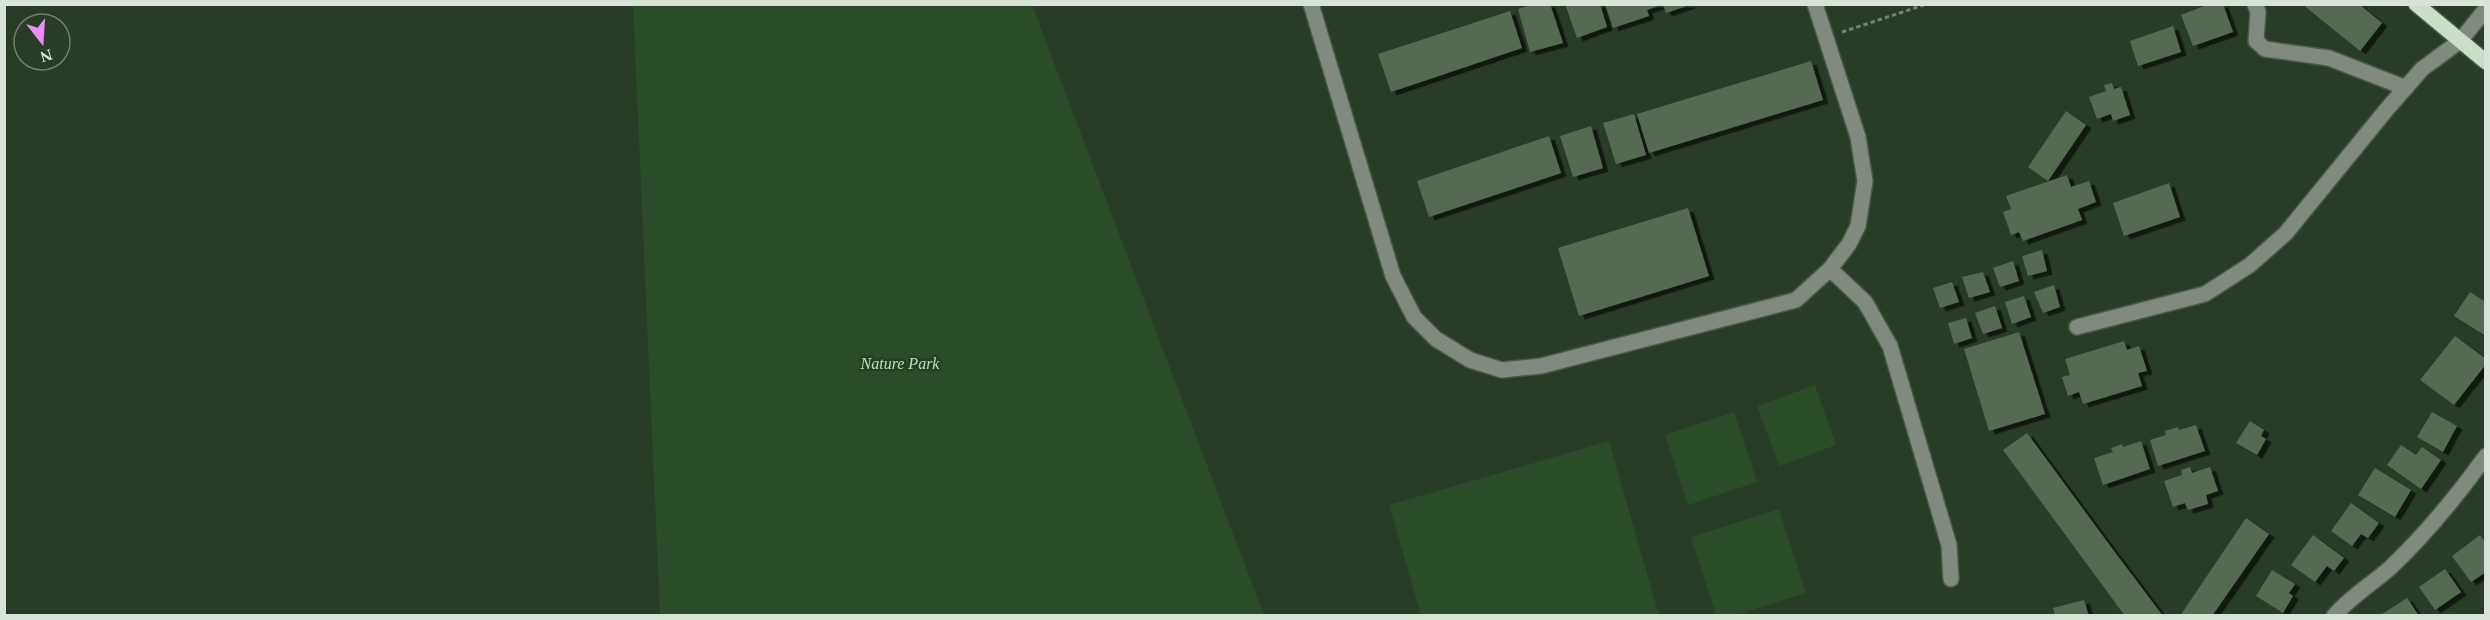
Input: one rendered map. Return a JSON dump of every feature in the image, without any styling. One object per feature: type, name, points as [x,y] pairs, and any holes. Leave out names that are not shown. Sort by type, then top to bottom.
[{"type":"main road","points":[[2416,4],[2486,62]]},
{"type":"street","points":[[1311,4],[1393,276],[1414,317],[1436,339],[1470,360],[1502,370],[1541,366],[1796,300],[1830,269],[1849,244],[1858,226],[1865,181],[1858,136],[1815,4]]},
{"type":"street","points":[[2255,4],[2258,12],[2256,41],[2265,49],[2329,58],[2406,88]]},
{"type":"street","points":[[2077,327],[2205,294],[2250,265],[2286,232],[2422,69],[2460,41],[2486,9]]},
{"type":"street","points":[[1830,269],[1865,302],[1890,346],[1947,537],[1951,579]]},
{"type":"street","points":[[2334,615],[2365,586],[2389,569],[2412,545],[2453,501],[2486,456]]},
{"type":"path","points":[[1826,38],[1927,4]]},
{"type":"green space","name":"Nature Park","points":[[633,5],[1032,5],[1264,615],[660,615]]},
{"type":"green space","points":[[1815,385],[1836,445],[1779,466],[1757,406]]},
{"type":"green space","points":[[1734,412],[1757,482],[1688,505],[1665,435]]},
{"type":"green space","points":[[1609,441],[1659,615],[1421,615],[1389,505]]},
{"type":"green space","points":[[1779,509],[1806,593],[1736,615],[1716,615],[1691,537]]},
{"type":"building","points":[[1534,4],[1550,4],[1563,43],[1530,52],[1518,9]]},
{"type":"building","points":[[1565,4],[1600,4],[1607,27],[1577,38]]},
{"type":"building","points":[[1605,4],[1661,5],[1647,10],[1649,16],[1613,28]]},
{"type":"building","points":[[1663,4],[1690,4],[1690,5],[1666,13]]},
{"type":"building","points":[[2209,4],[2223,4],[2233,32],[2193,46],[2181,15]]},
{"type":"building","points":[[2302,4],[2359,4],[2382,23],[2360,51]]},
{"type":"building","points":[[1510,11],[1522,48],[1391,92],[1378,54]]},
{"type":"building","points":[[2173,26],[2181,52],[2138,66],[2130,41]]},
{"type":"building","points":[[1811,61],[1823,100],[1649,153],[1637,114]]},
{"type":"building","points":[[2112,83],[2114,89],[2121,87],[2130,115],[2113,121],[2111,114],[2097,119],[2089,97],[2106,91],[2104,85]]},
{"type":"building","points":[[2066,111],[2086,125],[2048,181],[2028,167]]},
{"type":"building","points":[[1634,114],[1646,155],[1616,164],[1603,123]]},
{"type":"building","points":[[1591,126],[1603,168],[1573,177],[1560,136]]},
{"type":"building","points":[[1549,136],[1561,173],[1429,217],[1417,181]]},
{"type":"building","points":[[2067,175],[2071,187],[2089,181],[2096,202],[2078,209],[2082,220],[2023,241],[2019,232],[2011,235],[2003,212],[2011,209],[2006,196]]},
{"type":"building","points":[[2169,183],[2180,217],[2124,236],[2113,203]]},
{"type":"building","points":[[1688,208],[1709,276],[1579,316],[1558,248]]},
{"type":"building","points":[[2042,250],[2047,271],[2028,276],[2022,256]]},
{"type":"building","points":[[2013,261],[2019,281],[2000,287],[1993,268]]},
{"type":"building","points":[[1983,272],[1990,292],[1969,298],[1962,277]]},
{"type":"building","points":[[1952,282],[1959,302],[1940,308],[1933,288]]},
{"type":"building","points":[[2054,285],[2060,307],[2043,313],[2034,292]]},
{"type":"building","points":[[2470,292],[2486,302],[2486,336],[2454,316]]},
{"type":"building","points":[[2024,296],[2031,317],[2012,324],[2005,302]]},
{"type":"building","points":[[1995,306],[2002,328],[1983,334],[1975,313]]},
{"type":"building","points":[[1966,318],[1972,338],[1954,344],[1948,323]]},
{"type":"building","points":[[2019,332],[2045,414],[1989,431],[1964,349]]},
{"type":"building","points":[[2455,336],[2486,359],[2486,364],[2454,405],[2420,380]]},
{"type":"building","points":[[2124,341],[2127,350],[2139,346],[2147,371],[2138,373],[2142,386],[2083,404],[2079,392],[2068,396],[2062,377],[2070,375],[2065,359]]},
{"type":"building","points":[[2432,412],[2457,426],[2443,452],[2417,437]]},
{"type":"building","points":[[2250,421],[2264,430],[2261,436],[2266,439],[2257,455],[2236,443]]},
{"type":"building","points":[[2196,425],[2205,451],[2158,466],[2150,440],[2166,435],[2165,431]]},
{"type":"building","points":[[2027,433],[2163,616],[2125,616],[2003,450]]},
{"type":"building","points":[[2141,441],[2150,469],[2103,485],[2094,458],[2113,452],[2111,448],[2122,444],[2123,447]]},
{"type":"building","points":[[2401,445],[2416,455],[2422,447],[2441,460],[2421,489],[2387,465]]},
{"type":"building","points":[[2190,467],[2192,473],[2210,467],[2218,491],[2206,495],[2208,504],[2188,510],[2185,503],[2173,507],[2164,481],[2182,475],[2181,470]]},
{"type":"building","points":[[2375,468],[2411,490],[2395,517],[2358,495]]},
{"type":"building","points":[[2351,503],[2379,523],[2368,538],[2361,534],[2352,546],[2331,531]]},
{"type":"building","points":[[2246,518],[2269,534],[2212,616],[2180,616]]},
{"type":"building","points":[[2313,535],[2344,558],[2334,571],[2327,566],[2315,582],[2291,565]]},
{"type":"building","points":[[2480,535],[2486,543],[2486,572],[2471,582],[2452,556]]},
{"type":"building","points":[[2445,569],[2461,592],[2435,610],[2419,587]]},
{"type":"building","points":[[2272,570],[2295,584],[2289,593],[2293,596],[2283,613],[2256,596]]},
{"type":"building","points":[[2407,598],[2419,616],[2379,616]]},
{"type":"building","points":[[2084,600],[2089,616],[2055,616],[2053,608]]}]
